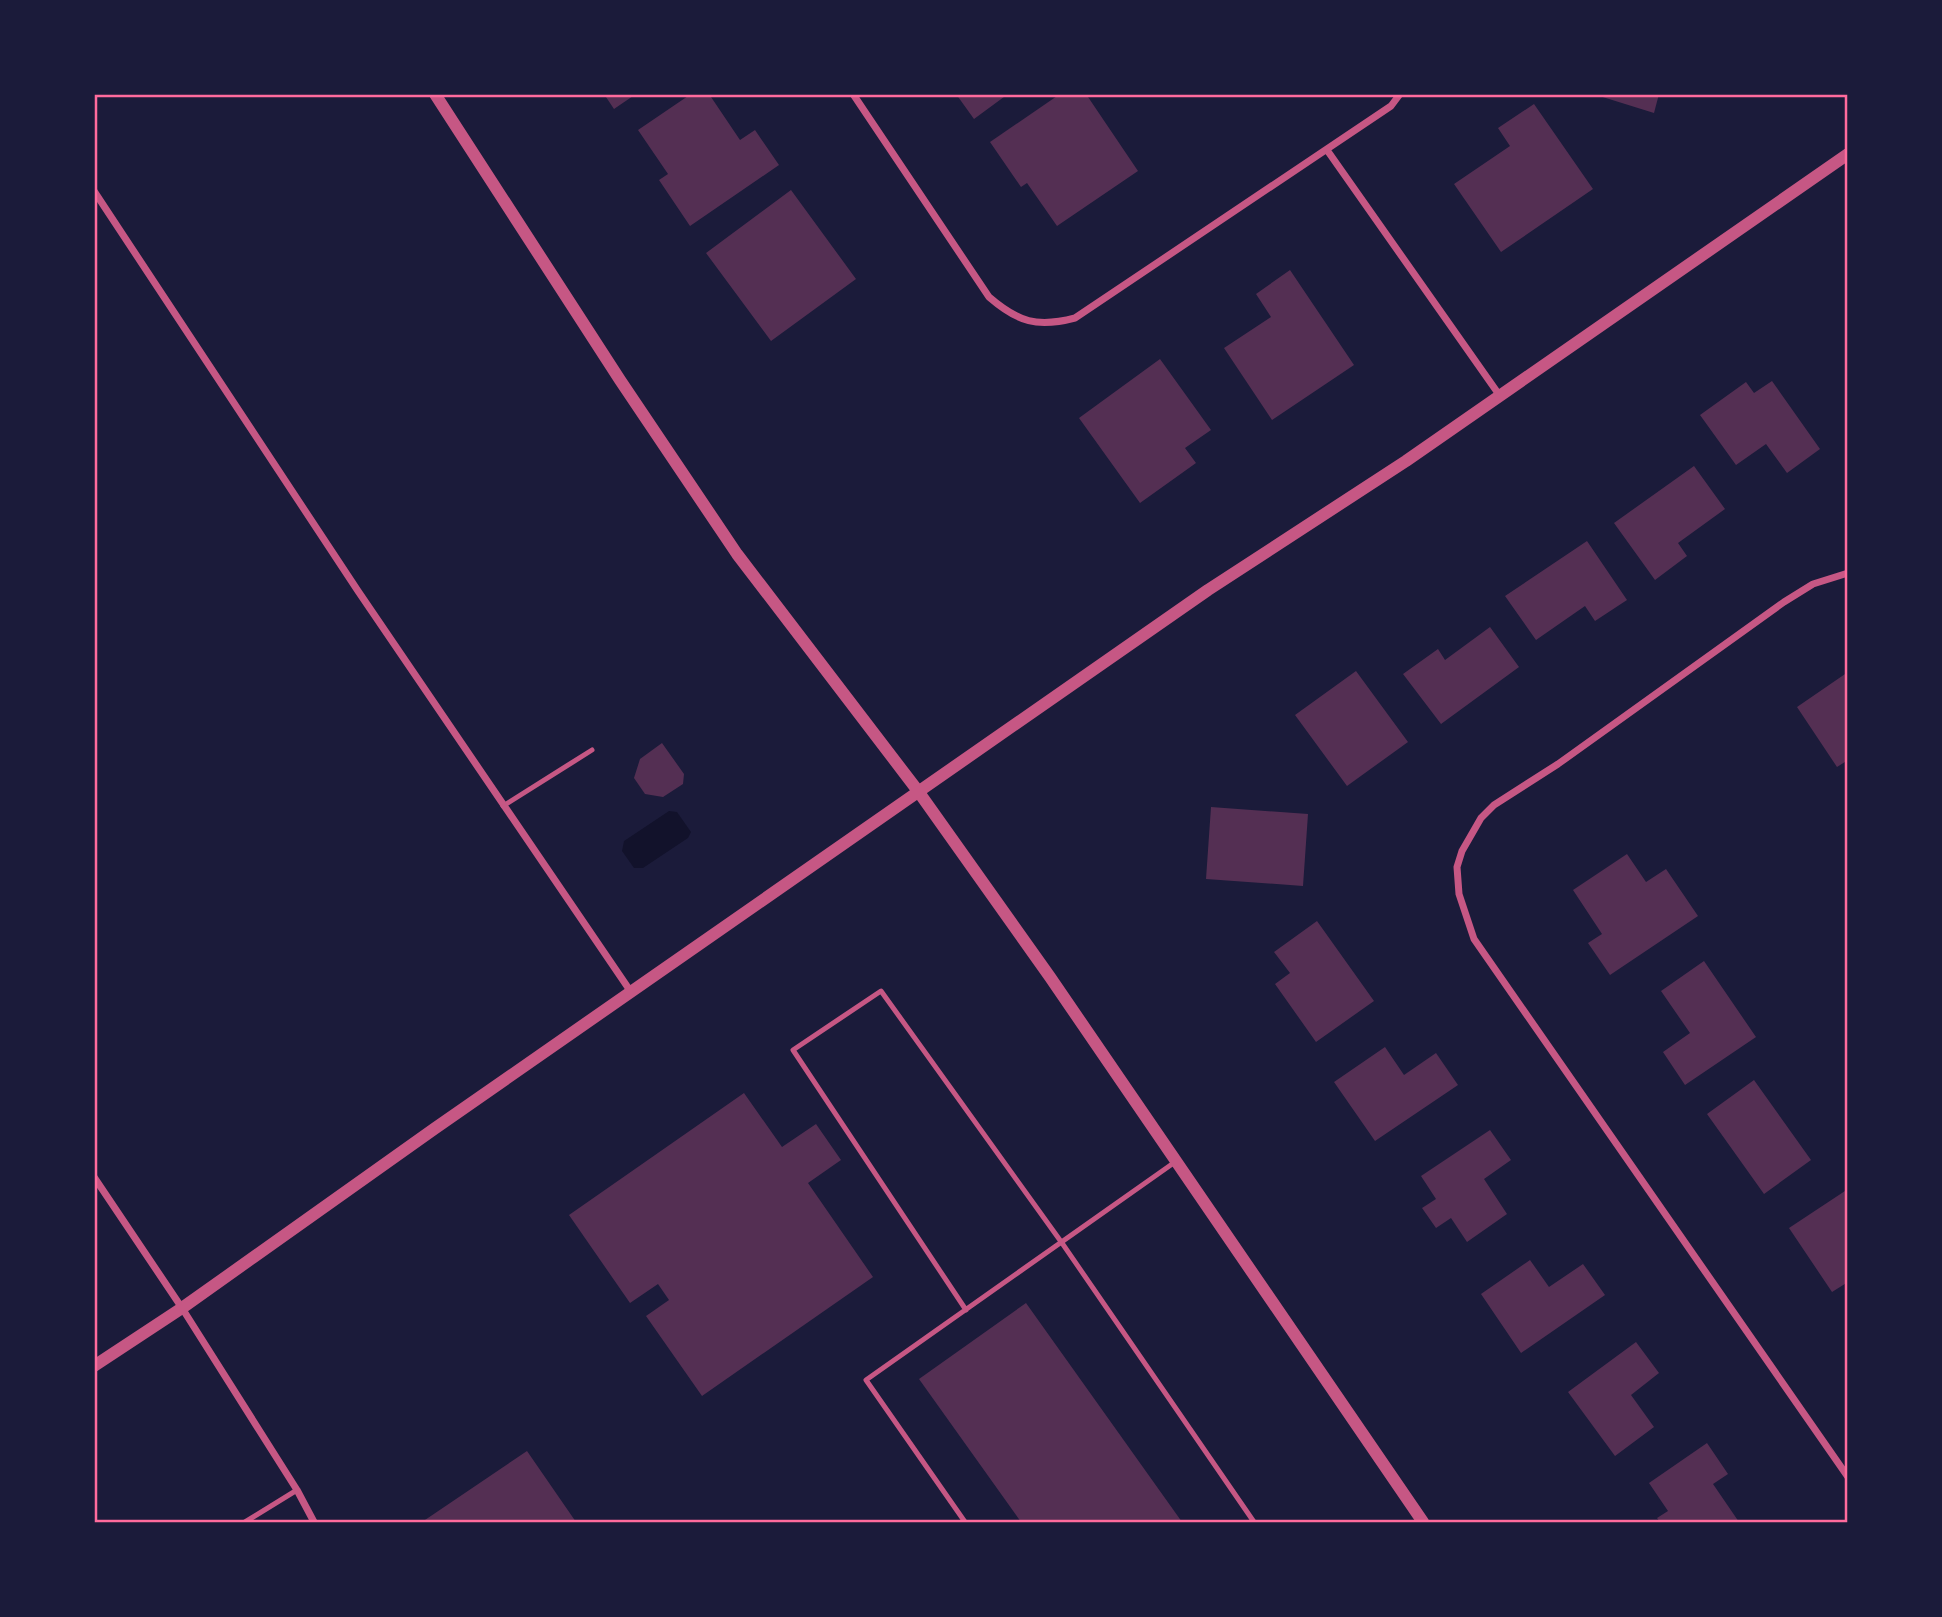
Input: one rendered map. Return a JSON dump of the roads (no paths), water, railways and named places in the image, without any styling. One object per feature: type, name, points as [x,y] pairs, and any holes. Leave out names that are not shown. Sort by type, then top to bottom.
[{"type":"street","points":[[435,94],[620,380],[737,554],[918,791],[1050,977],[1423,1522]]},
{"type":"street","points":[[853,94],[989,297],[1006,312],[1027,321],[1053,324],[1075,318],[1391,106],[1400,94]]},
{"type":"street","points":[[1327,150],[1500,396]]},
{"type":"street","points":[[94,1366],[182,1308],[1208,590],[1500,396],[1847,154]]},
{"type":"street","points":[[94,191],[358,591],[631,992]]},
{"type":"street","points":[[1847,573],[1814,584],[1784,602],[1558,764],[1494,805],[1481,818],[1462,851],[1457,867],[1459,894],[1474,939],[1847,1477]]},
{"type":"street","points":[[94,1177],[182,1308],[297,1490],[314,1522]]},
{"type":"lane","points":[[503,806],[592,750]]},
{"type":"lane","points":[[966,1310],[793,1049],[881,991],[1062,1243],[1254,1522]]},
{"type":"lane","points":[[965,1522],[866,1380],[1175,1162]]},
{"type":"lane","points":[[245,1522],[297,1490]]}]
